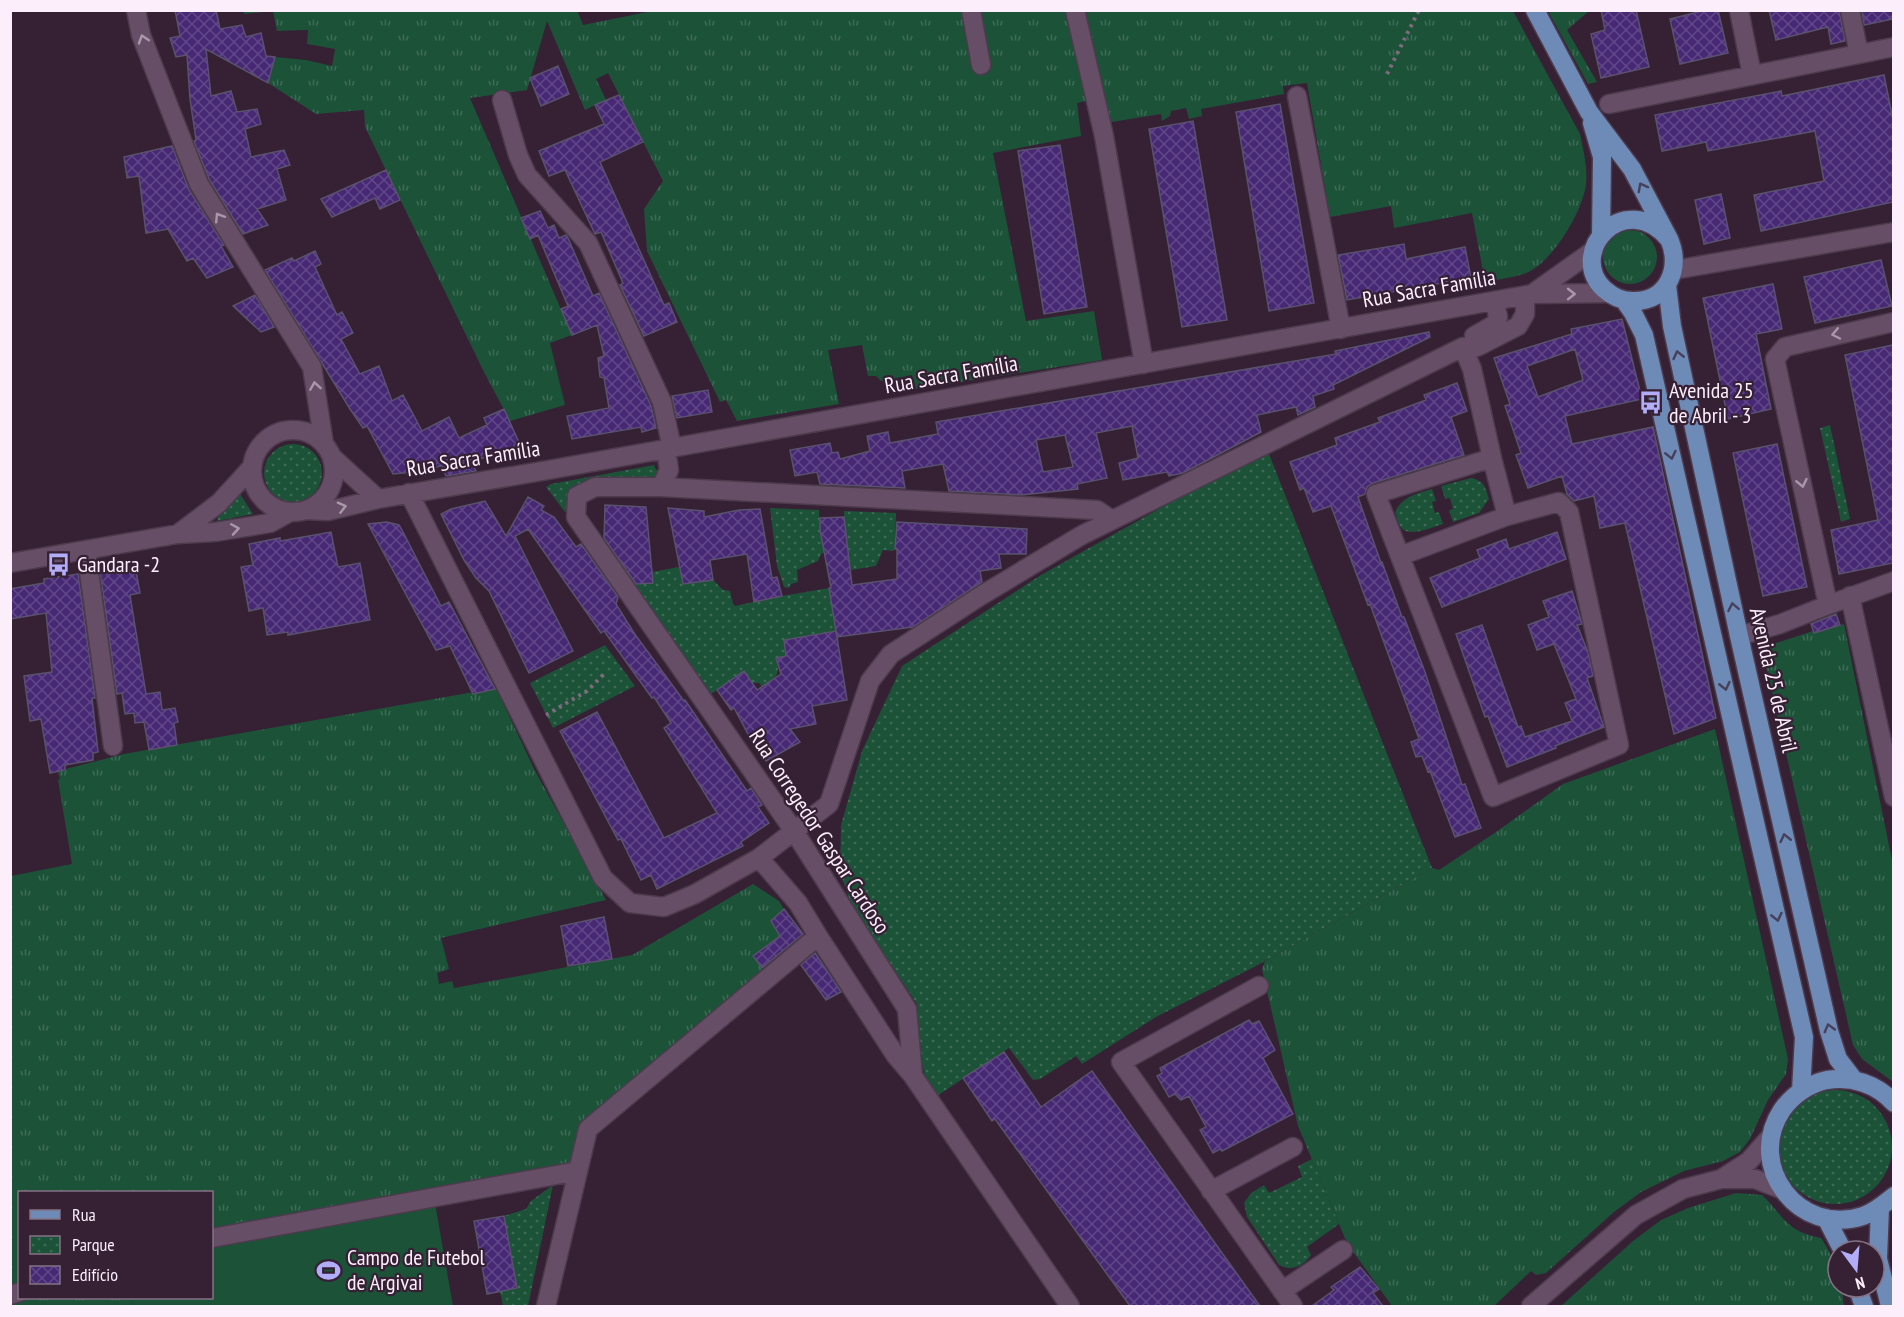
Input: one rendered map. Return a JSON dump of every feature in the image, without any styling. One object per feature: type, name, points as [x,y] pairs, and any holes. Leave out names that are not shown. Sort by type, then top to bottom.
[{"type":"main road","name":"Avenida 25 de Abril","points":[[1535,10],[1589,112],[1632,169],[1674,249],[1670,277],[1672,326],[1739,636],[1829,1031],[1838,1059],[1854,1080]]},
{"type":"main road","name":"Avenida 25 de Abril","points":[[1589,112],[1602,156],[1597,243],[1593,262],[1595,274],[1600,285],[1634,312],[1644,336],[1804,1037],[1801,1091]]},
{"type":"main road","points":[[1597,243],[1610,226],[1636,219],[1649,222],[1669,239]]},
{"type":"main road","points":[[1616,297],[1636,302],[1648,299],[1658,293],[1670,277]]},
{"type":"main road","points":[[1887,1202],[1863,1216],[1845,1220],[1809,1213],[1781,1189],[1773,1172],[1770,1154],[1771,1136],[1777,1118],[1787,1103],[1801,1091],[1818,1082],[1836,1079],[1854,1080],[1872,1086],[1893,1103]]},
{"type":"main road","points":[[1887,1202],[1878,1259],[1890,1306]]},
{"type":"main road","points":[[1826,1218],[1837,1239]]},
{"type":"street","points":[[136,10],[141,36],[199,184],[312,367],[328,450],[334,470],[327,494],[318,504],[298,511],[277,509],[266,502],[255,487],[251,468],[262,443],[273,434],[286,430],[300,430],[313,435],[328,450],[378,499]]},
{"type":"street","points":[[971,10],[981,64]]},
{"type":"street","points":[[1075,10],[1104,136],[1144,364]]},
{"type":"street","points":[[1739,10],[1752,75]]},
{"type":"street","points":[[1850,10],[1859,54]]},
{"type":"street","points":[[1609,104],[1893,48]]},
{"type":"street","points":[[1297,96],[1341,329]]},
{"type":"street","points":[[502,100],[518,155],[527,175],[588,243],[662,402],[669,449],[669,470],[661,487],[1097,510],[1112,520]]},
{"type":"street","points":[[1670,277],[1893,232]]},
{"type":"street","name":"Rua Sacra Família","points":[[1528,295],[1597,243]]},
{"type":"street","points":[[409,493],[603,878],[630,903],[664,907],[695,894],[759,858],[829,804],[870,681],[891,654],[982,595],[1082,535],[1463,347],[1477,347],[1518,326],[1525,314],[1528,295]]},
{"type":"street","name":"Rua Sacra Família","points":[[10,563],[177,534],[215,532],[270,523],[298,511],[328,511],[409,493],[669,449],[1528,295],[1616,297]]},
{"type":"street","points":[[1463,347],[1468,339],[1495,324],[1498,317],[1495,301]]},
{"type":"street","points":[[1828,605],[1776,359],[1785,347],[1893,322]]},
{"type":"street","points":[[1463,347],[1472,369],[1507,516]]},
{"type":"street","points":[[1400,556],[1507,516],[1559,501],[1569,512],[1619,745],[1494,797],[1400,556],[1376,494],[1492,458]]},
{"type":"street","name":"Rua Sacra Família","points":[[177,534],[219,503],[251,468]]},
{"type":"street","name":"Rua Corregedor Gaspar Cardoso","points":[[661,487],[595,487],[577,496],[576,517],[794,831],[907,1009],[913,1076],[1070,1306]]},
{"type":"street","points":[[86,550],[113,746]]},
{"type":"street","points":[[1739,636],[1780,624],[1893,581]]},
{"type":"street","points":[[1850,596],[1893,796]]},
{"type":"street","points":[[759,858],[798,903],[896,1056],[913,1076]]},
{"type":"street","points":[[546,1306],[588,1129],[818,936]]},
{"type":"street","points":[[1259,986],[1120,1062],[1293,1306]]},
{"type":"street","points":[[1721,1179],[1749,1161],[1771,1136]]},
{"type":"street","points":[[1211,1191],[1293,1147]]},
{"type":"street","points":[[213,1238],[578,1171]]},
{"type":"street","points":[[1531,1306],[1636,1215],[1683,1189],[1721,1179],[1755,1179],[1781,1189]]},
{"type":"street","points":[[1282,1291],[1343,1250]]},
{"type":"path","points":[[1388,74],[1419,10]]},
{"type":"path","points":[[546,715],[586,691],[604,674]]},
{"type":"green space","points":[[577,10],[583,25],[657,10],[1513,11],[1580,134],[1586,165],[1586,184],[1573,221],[1546,259],[1526,273],[1485,282],[1472,213],[1394,228],[1391,206],[1330,217],[1307,83],[1283,86],[1284,94],[1201,109],[1202,116],[1189,119],[1186,108],[1171,111],[1170,116],[1162,121],[1161,114],[1093,125],[1093,122],[1090,122],[1086,101],[1077,103],[1081,136],[993,153],[1026,321],[1094,311],[1102,360],[916,389],[912,375],[881,381],[876,376],[868,376],[862,345],[828,350],[839,404],[737,421],[726,400],[720,402],[647,251],[644,209],[663,181],[608,73],[596,79],[606,100],[585,110],[547,21],[527,90],[470,98],[572,335],[550,343],[565,405],[510,421],[365,127],[364,110],[316,114],[268,83],[275,57],[306,60],[332,66],[335,49],[307,44],[308,30],[277,31],[273,11],[244,14],[243,11]]},
{"type":"green space","points":[[1548,11],[1589,11],[1567,30],[1597,82],[1588,84]]},
{"type":"green space","points":[[1630,230],[1640,232],[1649,238],[1655,247],[1657,257],[1655,267],[1649,276],[1640,282],[1630,284],[1620,282],[1611,276],[1605,267],[1603,257],[1605,247],[1611,238],[1620,232]]},
{"type":"green space","points":[[1830,425],[1850,519],[1841,522],[1820,428]]},
{"type":"green space","points":[[293,444],[309,449],[317,457],[322,473],[317,489],[309,497],[293,502],[277,497],[269,489],[264,473],[269,457],[277,449]]},
{"type":"green space","points":[[1269,454],[1432,868],[1256,966],[1156,1017],[1082,1064],[1076,1056],[1040,1079],[1033,1080],[1009,1048],[937,1096],[926,1081],[920,1055],[917,1004],[852,906],[840,873],[841,825],[862,751],[902,666],[1041,575],[1182,496]]},
{"type":"green space","points":[[654,465],[656,470],[661,469],[656,480],[569,498],[569,512],[565,512],[546,487],[551,484]]},
{"type":"green space","points":[[1471,478],[1483,485],[1489,499],[1479,513],[1453,522],[1449,510],[1453,509],[1450,498],[1445,499],[1441,486]]},
{"type":"green space","points":[[1432,489],[1436,501],[1432,502],[1435,513],[1439,512],[1443,524],[1414,532],[1403,530],[1395,512],[1398,507],[1410,496]]},
{"type":"green space","points":[[240,494],[253,514],[217,521],[218,517]]},
{"type":"green space","points":[[770,508],[819,510],[820,530],[825,552],[821,554],[818,561],[797,570],[798,582],[791,584],[789,588],[784,587],[777,566]]},
{"type":"green space","points":[[844,511],[896,513],[895,549],[893,551],[883,550],[876,566],[851,570],[844,528]]},
{"type":"green space","points":[[627,567],[643,583],[653,583],[652,572],[679,567],[683,583],[713,580],[723,590],[730,591],[735,606],[829,588],[836,631],[784,640],[786,656],[776,659],[778,669],[776,676],[762,687],[759,683],[752,683],[744,672],[711,694],[625,574]]},
{"type":"green space","points":[[1844,624],[1893,865],[1893,1082],[1862,1059],[1853,1045],[1764,657],[1764,652],[1770,645]]},
{"type":"green space","points":[[605,645],[635,686],[553,728],[530,683]]},
{"type":"green space","points":[[496,688],[535,771],[606,900],[441,938],[449,969],[437,973],[439,984],[452,981],[454,988],[632,955],[753,884],[779,901],[784,909],[771,921],[780,936],[753,956],[764,972],[581,1126],[569,1164],[213,1230],[213,1191],[18,1191],[18,1299],[131,1299],[133,1306],[11,1306],[11,876],[72,864],[58,771],[124,754]]},
{"type":"green space","points":[[1715,729],[1788,1059],[1786,1074],[1768,1100],[1750,1139],[1740,1152],[1723,1161],[1684,1171],[1641,1192],[1614,1212],[1546,1273],[1536,1275],[1531,1271],[1494,1306],[1392,1306],[1347,1243],[1298,1126],[1262,969],[1265,961],[1432,868],[1439,870],[1563,784]]},
{"type":"green space","points":[[1835,1090],[1857,1095],[1875,1107],[1887,1125],[1892,1147],[1887,1169],[1875,1187],[1857,1199],[1835,1204],[1813,1199],[1795,1187],[1783,1169],[1778,1147],[1783,1125],[1795,1107],[1813,1095]]},
{"type":"green space","points":[[1312,1159],[1339,1224],[1307,1247],[1311,1255],[1305,1262],[1297,1267],[1288,1268],[1279,1265],[1247,1217],[1244,1203],[1251,1193],[1264,1185],[1269,1193],[1302,1177],[1298,1166]]},
{"type":"green space","points":[[553,1185],[528,1306],[503,1306],[500,1291],[517,1287],[504,1216],[526,1209],[531,1201]]},
{"type":"green space","points":[[1736,1193],[1762,1195],[1793,1227],[1821,1238],[1826,1246],[1826,1299],[1843,1299],[1844,1306],[1561,1306],[1633,1241],[1661,1220],[1688,1208]]},
{"type":"green space","name":"Campo de Futebol de Argivai","points":[[435,1203],[453,1306],[133,1306],[131,1299],[213,1299],[213,1243]]},
{"type":"building","points":[[175,10],[216,10],[220,29],[242,25],[246,37],[261,33],[266,56],[275,57],[268,83],[206,49],[211,96],[231,91],[237,112],[257,109],[261,124],[245,129],[251,157],[284,150],[290,165],[277,169],[286,200],[257,209],[268,225],[243,234],[209,179],[194,141],[196,140],[187,55],[176,57],[170,38],[180,36]]},
{"type":"building","points":[[1601,10],[1636,10],[1649,67],[1601,78],[1591,34],[1605,30]]},
{"type":"building","points":[[1706,10],[1718,10],[1728,53],[1680,64],[1670,19]]},
{"type":"building","points":[[1769,10],[1839,10],[1845,41],[1831,44],[1828,27],[1776,40]]},
{"type":"building","points":[[1862,10],[1893,10],[1893,19],[1864,25]]},
{"type":"building","points":[[558,66],[569,94],[541,106],[530,78]]},
{"type":"building","points":[[1884,75],[1893,120],[1893,202],[1761,231],[1754,195],[1824,181],[1815,131],[1708,151],[1706,142],[1662,151],[1655,115],[1781,91],[1782,96]]},
{"type":"building","points":[[619,95],[643,142],[600,162],[664,305],[669,303],[677,322],[644,336],[620,285],[623,283],[601,232],[595,234],[565,170],[549,176],[539,151],[604,124],[595,105]]},
{"type":"building","points":[[1280,104],[1314,303],[1269,311],[1236,112]]},
{"type":"building","points":[[1193,121],[1227,320],[1182,327],[1149,129]]},
{"type":"building","points":[[1060,145],[1087,307],[1044,314],[1018,151]]},
{"type":"building","points":[[172,146],[189,190],[224,245],[221,246],[233,267],[207,278],[193,258],[187,261],[168,229],[146,233],[139,176],[127,178],[124,157]]},
{"type":"building","points":[[386,170],[400,200],[380,209],[375,198],[332,217],[321,199]]},
{"type":"building","points":[[1721,194],[1730,238],[1704,244],[1695,200]]},
{"type":"building","points":[[540,211],[548,228],[554,225],[559,238],[566,235],[593,296],[599,293],[651,406],[656,428],[642,432],[641,427],[572,439],[567,416],[609,408],[604,378],[600,377],[598,358],[604,356],[597,325],[572,335],[561,309],[568,306],[538,235],[530,239],[521,218]]},
{"type":"building","points":[[1404,244],[1406,259],[1465,247],[1471,278],[1347,300],[1338,255]]},
{"type":"building","points":[[315,251],[321,264],[315,267],[337,315],[342,312],[353,333],[341,339],[360,374],[379,366],[392,401],[403,395],[422,431],[449,417],[459,438],[487,425],[484,418],[504,409],[522,449],[471,461],[476,471],[446,476],[441,465],[430,471],[429,468],[424,471],[393,474],[367,426],[363,428],[350,409],[265,270],[292,258],[294,261]]},
{"type":"building","points":[[1881,260],[1892,306],[1815,323],[1804,277]]},
{"type":"building","points":[[1773,284],[1782,329],[1756,334],[1771,409],[1728,419],[1703,298]]},
{"type":"building","points":[[255,295],[274,327],[261,332],[233,306]]},
{"type":"building","points":[[1622,319],[1642,399],[1565,416],[1572,444],[1653,427],[1716,718],[1674,734],[1625,523],[1600,528],[1594,496],[1574,501],[1567,494],[1562,476],[1528,488],[1516,455],[1521,453],[1505,406],[1510,404],[1494,358],[1572,334],[1571,329]],"holes":[[[1575,349],[1583,380],[1538,397],[1527,366]]]},
{"type":"building","points":[[1429,332],[1430,337],[1333,385],[1334,389],[1313,396],[1315,407],[1298,415],[1296,407],[1257,415],[1261,432],[1183,473],[1169,476],[1167,472],[1123,480],[1119,463],[1138,458],[1132,426],[1096,433],[1107,478],[1077,484],[1078,489],[1021,495],[949,491],[943,464],[902,471],[905,488],[820,484],[817,472],[795,476],[790,450],[830,443],[832,453],[838,452],[840,459],[870,451],[867,436],[888,432],[890,443],[938,434],[936,422],[1336,354],[1335,351]],"holes":[[[1065,435],[1073,467],[1043,472],[1036,440]]]},
{"type":"building","points":[[1893,345],[1893,563],[1839,574],[1831,530],[1878,520],[1845,355]]},
{"type":"building","points":[[1457,383],[1467,411],[1451,417],[1464,455],[1373,483],[1367,487],[1365,494],[1358,497],[1381,563],[1425,672],[1462,785],[1465,784],[1481,828],[1455,837],[1430,771],[1428,772],[1422,756],[1416,757],[1411,742],[1419,739],[1370,604],[1368,605],[1331,506],[1313,512],[1304,488],[1300,490],[1290,462],[1337,445],[1335,438],[1380,422],[1378,418],[1426,400],[1424,395]]},
{"type":"building","points":[[708,390],[712,412],[677,418],[672,396]]},
{"type":"building","points":[[1777,444],[1807,587],[1763,596],[1733,453]]},
{"type":"building","points":[[528,497],[544,506],[541,510],[554,517],[576,547],[581,544],[618,597],[616,604],[634,633],[685,700],[747,791],[751,788],[762,805],[758,807],[769,823],[741,842],[743,846],[657,889],[651,875],[641,880],[621,839],[618,840],[560,731],[597,712],[664,838],[717,813],[664,728],[671,723],[604,631],[601,633],[528,529],[515,536],[573,651],[529,673],[489,591],[476,578],[464,560],[441,514],[451,509],[485,501],[506,536]]},
{"type":"building","points":[[605,505],[646,507],[653,583],[636,584],[604,538]]},
{"type":"building","points":[[668,508],[704,511],[704,517],[739,510],[760,509],[772,578],[777,577],[782,596],[754,602],[747,554],[710,560],[713,580],[683,584]]},
{"type":"building","points":[[844,517],[852,585],[897,579],[897,549],[895,549],[897,522],[1027,529],[1026,554],[999,554],[1001,568],[980,571],[982,582],[913,627],[837,637],[820,518]]},
{"type":"building","points":[[387,522],[399,525],[441,606],[449,602],[495,689],[473,694],[450,646],[436,650],[368,524]]},
{"type":"building","points":[[331,532],[338,567],[360,563],[370,620],[288,635],[288,632],[267,635],[263,608],[249,611],[241,567],[253,565],[249,544]]},
{"type":"building","points":[[1557,532],[1566,559],[1442,607],[1430,578],[1480,558],[1477,550],[1506,539],[1509,549]]},
{"type":"building","points":[[135,566],[140,593],[130,595],[146,694],[160,692],[162,710],[175,708],[178,722],[174,723],[177,745],[149,750],[144,722],[135,723],[134,713],[125,714],[122,693],[117,694],[100,571]]},
{"type":"building","points":[[78,574],[95,698],[92,698],[98,752],[93,753],[93,760],[65,765],[65,770],[50,773],[41,719],[30,721],[24,676],[52,672],[46,613],[10,619],[10,589],[44,583],[44,579]]},
{"type":"building","points":[[1572,591],[1582,624],[1577,625],[1588,652],[1593,676],[1587,678],[1604,727],[1507,767],[1488,716],[1485,717],[1456,634],[1482,625],[1518,727],[1521,726],[1525,737],[1572,721],[1565,703],[1576,699],[1554,644],[1537,650],[1528,625],[1549,617],[1543,601]]},
{"type":"building","points":[[1836,614],[1840,625],[1814,633],[1811,624]]},
{"type":"building","points":[[836,631],[847,700],[812,706],[816,724],[790,729],[800,742],[766,761],[755,747],[734,708],[731,710],[717,690],[744,671],[757,690],[781,674],[776,658],[786,656],[784,640]]},
{"type":"building","points":[[784,909],[803,934],[762,968],[753,956],[780,936],[771,921]]},
{"type":"building","points":[[604,917],[612,959],[568,966],[561,926]]},
{"type":"building","points":[[815,953],[841,992],[826,1000],[801,965]]},
{"type":"building","points":[[1249,1020],[1252,1024],[1259,1021],[1275,1050],[1263,1058],[1293,1114],[1222,1151],[1220,1149],[1213,1153],[1200,1130],[1206,1127],[1189,1096],[1181,1100],[1175,1094],[1169,1097],[1157,1076],[1162,1073],[1160,1068]]},
{"type":"building","points":[[1004,1052],[1041,1107],[1092,1071],[1260,1306],[1130,1306],[995,1119],[992,1121],[963,1078]]},
{"type":"building","points":[[504,1216],[517,1288],[487,1294],[474,1221]]},
{"type":"building","points":[[1360,1267],[1379,1289],[1373,1293],[1383,1306],[1312,1306],[1334,1290],[1331,1287]]},
{"type":"place","name":"Avenida 25 de Abril - 3","points":[[1651,403]]},
{"type":"place","name":"Gandara -2","points":[[59,564]]},
{"type":"place","name":"Campo de Futebol de Argivai","points":[[329,1270]]}]
